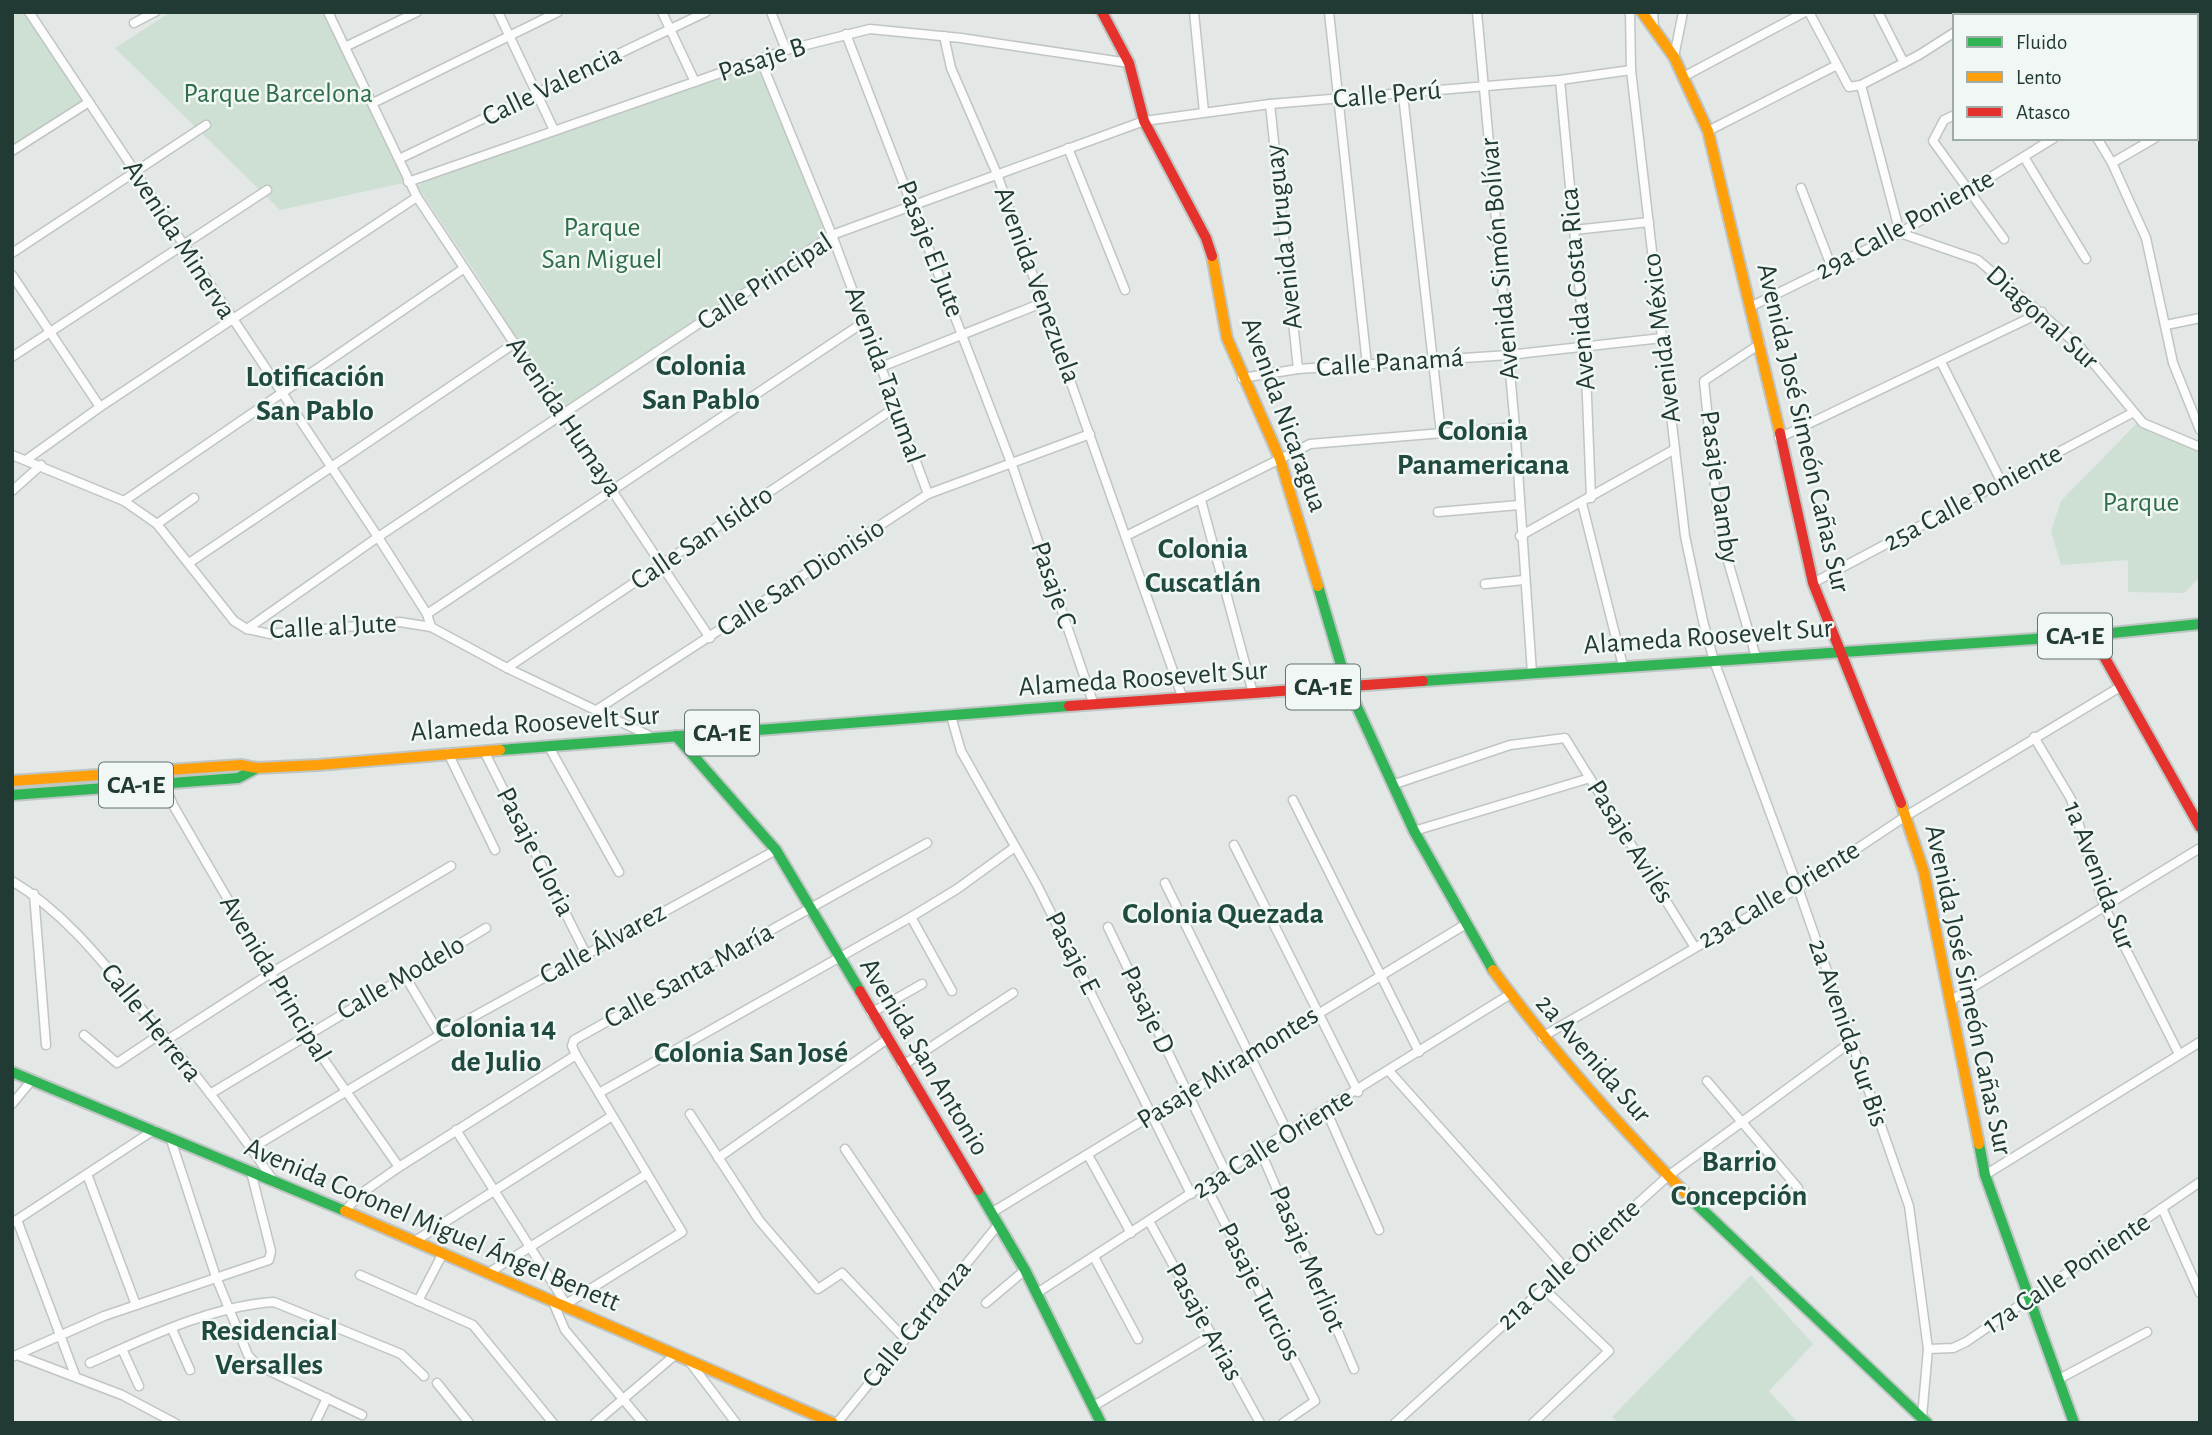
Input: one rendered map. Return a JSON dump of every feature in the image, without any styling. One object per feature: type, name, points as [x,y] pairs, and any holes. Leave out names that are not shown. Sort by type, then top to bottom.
[{"type":"main road","name":"Avenida Nicaragua","points":[[1102,12],[1129,63],[1143,121],[1206,238],[1216,270],[1227,338],[1242,378],[1280,459],[1347,685]]},
{"type":"main road","name":"Avenida José Simeón Cañas Sur","points":[[1642,12],[1674,57],[1708,131],[1752,306],[1813,583],[1906,816],[1924,872],[1985,1175],[2074,1423]]},
{"type":"main road","name":"Alameda Roosevelt Sur","points":[[257,768],[1347,685],[2092,635],[2200,624]]},
{"type":"main road","points":[[2092,635],[2200,827]]},
{"type":"main road","name":"2a Avenida Sur","points":[[1347,685],[1414,831],[1509,995],[1542,1037],[1668,1176],[1729,1238],[1924,1420]]},
{"type":"main road","name":"Avenida San Antonio","points":[[676,736],[776,850],[886,1040],[1025,1270],[1101,1423]]},
{"type":"main road","name":"CA-1E","points":[[12,781],[241,765],[257,768]]},
{"type":"main road","name":"CA-1E","points":[[12,795],[238,778],[257,768]]},
{"type":"main road","name":"Avenida Coronel Miguel Ángel Benett","points":[[12,1072],[490,1272],[835,1423]]},
{"type":"street","name":"Avenida Minerva","points":[[29,12],[378,537],[427,614],[431,627]]},
{"type":"street","points":[[134,23],[155,12]]},
{"type":"street","name":"Avenida Humaya","points":[[328,12],[417,197],[710,638]]},
{"type":"street","points":[[345,47],[417,12]]},
{"type":"street","points":[[498,12],[554,130]]},
{"type":"street","points":[[373,103],[558,12]]},
{"type":"street","points":[[662,12],[695,82]]},
{"type":"street","name":"Calle Valencia","points":[[398,159],[706,12]]},
{"type":"street","points":[[771,12],[786,50]]},
{"type":"street","points":[[1194,12],[1204,112]]},
{"type":"street","points":[[1329,12],[1367,365]]},
{"type":"street","name":"Avenida Simón Bolívar","points":[[1477,12],[1516,427],[1520,536],[1532,673]]},
{"type":"street","name":"Avenida México","points":[[1630,12],[1631,70],[1685,536],[1714,661]]},
{"type":"street","points":[[1653,12],[1654,27]]},
{"type":"street","points":[[1674,57],[1683,12]]},
{"type":"street","points":[[1683,78],[1807,12],[1849,86],[1861,85],[1953,33]]},
{"type":"street","points":[[1878,12],[1904,63]]},
{"type":"street","name":"Pasaje B","points":[[408,182],[761,61],[786,50],[870,29],[944,36],[1129,63]]},
{"type":"street","name":"Pasaje El Jute","points":[[846,34],[1012,464]]},
{"type":"street","name":"Avenida Venezuela","points":[[944,36],[951,68],[997,174],[1126,536]]},
{"type":"street","name":"Avenida Tazumal","points":[[761,61],[832,236],[928,494]]},
{"type":"street","points":[[1708,131],[1837,65]]},
{"type":"street","name":"Calle Perú","points":[[1143,121],[1270,104],[1403,95],[1560,80],[1631,70]]},
{"type":"street","name":"Avenida Costa Rica","points":[[1560,80],[1585,347],[1591,498]]},
{"type":"street","points":[[1861,85],[1900,233]]},
{"type":"street","points":[[1403,95],[1435,360],[1441,433]]},
{"type":"street","points":[[12,150],[89,102]]},
{"type":"street","name":"Avenida Uruguay","points":[[1270,104],[1298,369]]},
{"type":"street","points":[[1953,116],[1944,120],[1933,141],[2004,239]]},
{"type":"street","name":"Calle Principal","points":[[247,629],[378,537],[832,236],[1143,121]]},
{"type":"street","points":[[12,253],[206,125]]},
{"type":"street","name":"29a Calle Poniente","points":[[1752,306],[1900,233],[2051,140]]},
{"type":"street","points":[[2097,140],[2112,163],[2151,252],[2173,363],[2200,430]]},
{"type":"street","points":[[2112,163],[2152,140]]},
{"type":"street","points":[[1068,148],[1125,290]]},
{"type":"street","points":[[2024,157],[2086,258]]},
{"type":"street","points":[[1801,188],[1832,268]]},
{"type":"street","points":[[12,357],[267,190]]},
{"type":"street","points":[[26,460],[100,407],[417,197]]},
{"type":"street","points":[[1574,230],[1649,222]]},
{"type":"street","name":"Diagonal Sur","points":[[1900,233],[1978,260],[2042,312],[2109,380],[2143,424],[2200,447]]},
{"type":"street","points":[[124,501],[463,269]]},
{"type":"street","points":[[12,275],[100,407]]},
{"type":"street","points":[[881,367],[1042,303]]},
{"type":"street","points":[[1779,438],[2042,312]]},
{"type":"street","points":[[2166,325],[2200,318]]},
{"type":"street","points":[[427,614],[864,322]]},
{"type":"street","name":"Calle Panamá","points":[[1242,378],[1298,369],[1510,355],[1662,338]]},
{"type":"street","points":[[190,563],[515,343]]},
{"type":"street","name":"Pasaje Damby","points":[[1756,657],[1720,534],[1704,381],[1760,344]]},
{"type":"street","points":[[1941,362],[2002,483]]},
{"type":"street","name":"Calle San Isidro","points":[[507,668],[896,407]]},
{"type":"street","name":"25a Calle Poniente","points":[[1813,583],[2132,413]]},
{"type":"street","points":[[1183,699],[1126,536],[1310,444],[1516,427]]},
{"type":"street","name":"Calle San Dionisio","points":[[598,709],[928,494],[1090,434]]},
{"type":"street","points":[[1520,536],[1675,449]]},
{"type":"street","name":"Calle al Jute","points":[[12,455],[124,501],[157,524],[234,621],[247,629],[270,634],[400,622],[431,627],[507,668],[652,737]]},
{"type":"street","name":"Pasaje C","points":[[1012,464],[1094,705]]},
{"type":"street","points":[[12,491],[41,465]]},
{"type":"street","points":[[157,524],[194,498]]},
{"type":"street","points":[[1201,500],[1253,693]]},
{"type":"street","points":[[1582,503],[1624,667]]},
{"type":"street","points":[[1438,512],[1519,505]]},
{"type":"street","points":[[1485,584],[1524,580]]},
{"type":"street","name":"2a Avenida Sur Bis","points":[[1714,661],[1798,888],[1909,1206],[1928,1349],[1924,1420]]},
{"type":"street","name":"23a Calle Oriente","points":[[1542,1037],[1798,888],[1906,816],[2120,687]]},
{"type":"street","name":"Pasaje E","points":[[951,716],[961,751],[1016,847],[1099,1004],[1150,1116],[1191,1194]]},
{"type":"street","name":"Pasaje Avilés","points":[[1392,785],[1510,745],[1565,737],[1695,946]]},
{"type":"street","name":"1a Avenida Sur","points":[[2034,737],[2071,799],[2104,906],[2179,1054]]},
{"type":"street","points":[[549,747],[619,872]]},
{"type":"street","name":"Pasaje Gloria","points":[[484,751],[586,954]]},
{"type":"street","points":[[448,753],[495,850]]},
{"type":"street","points":[[1414,831],[1590,778]]},
{"type":"street","name":"Avenida Principal","points":[[164,783],[173,805],[306,1034],[399,1167]]},
{"type":"street","points":[[1293,800],[1419,1052]]},
{"type":"street","name":"Calle Santa María","points":[[576,1055],[572,1046],[574,1040],[927,843]]},
{"type":"street","points":[[1234,845],[1357,1092]]},
{"type":"street","points":[[599,1093],[911,917],[957,889],[1016,847]]},
{"type":"street","points":[[1950,1001],[2200,848]]},
{"type":"street","name":"Calle Álvarez","points":[[252,1148],[440,1035],[776,850]]},
{"type":"street","points":[[84,1035],[117,1063],[451,866]]},
{"type":"street","name":"Calle Herrera","points":[[12,881],[34,894],[111,972],[210,1094],[273,1180]]},
{"type":"street","points":[[1165,883],[1288,1133]]},
{"type":"street","points":[[34,894],[46,1045]]},
{"type":"street","points":[[911,917],[952,991]]},
{"type":"street","name":"Pasaje Miramontes","points":[[991,1213],[1466,924]]},
{"type":"street","name":"Pasaje D","points":[[1108,927],[1225,1171]]},
{"type":"street","name":"Calle Modelo","points":[[210,1094],[486,928]]},
{"type":"street","points":[[405,976],[440,1035]]},
{"type":"street","points":[[871,1013],[922,984]]},
{"type":"street","points":[[902,1066],[1013,993]]},
{"type":"street","name":"23a Calle Oriente","points":[[1037,1293],[1225,1171],[1357,1092],[1509,995]]},
{"type":"street","points":[[718,1158],[886,1040]]},
{"type":"street","name":"21a Calle Oriente","points":[[1395,1423],[1668,1176],[1851,1042]]},
{"type":"street","points":[[1985,1175],[2200,1042]]},
{"type":"street","points":[[345,1211],[359,1195],[399,1167],[576,1055],[681,1233],[561,1304]]},
{"type":"street","points":[[1389,1071],[1564,1268]]},
{"type":"street","points":[[12,1104],[32,1080]]},
{"type":"street","points":[[1707,1081],[1798,1188]]},
{"type":"street","points":[[1326,1110],[1379,1230]]},
{"type":"street","points":[[690,1114],[771,1237],[818,1289],[842,1273],[905,1339]]},
{"type":"street","points":[[415,1241],[492,1189],[612,1116]]},
{"type":"street","points":[[75,1375],[65,1356],[61,1336],[15,1222],[154,1130]]},
{"type":"street","points":[[456,1130],[530,1247],[561,1304],[565,1331],[643,1423]]},
{"type":"street","points":[[170,1137],[216,1277],[248,1355],[257,1365],[362,1415]]},
{"type":"street","points":[[845,1149],[942,1293]]},
{"type":"street","name":"Pasaje Merliot","points":[[1260,1150],[1354,1369]]},
{"type":"street","points":[[1088,1155],[1131,1233]]},
{"type":"street","points":[[15,1356],[136,1305],[269,1260],[271,1251],[251,1172]]},
{"type":"street","points":[[87,1174],[136,1305]]},
{"type":"street","points":[[490,1272],[648,1174]]},
{"type":"street","name":"17a Calle Poniente","points":[[1928,1349],[1960,1346],[2029,1302],[2200,1182]]},
{"type":"street","name":"Pasaje Turcios","points":[[1205,1184],[1314,1399],[1313,1405],[1283,1423]]},
{"type":"street","points":[[2162,1208],[2200,1293]]},
{"type":"street","name":"Pasaje Arias","points":[[1149,1222],[1260,1423]]},
{"type":"street","name":"Calle Carranza","points":[[835,1423],[998,1225]]},
{"type":"street","points":[[418,1301],[443,1253]]},
{"type":"street","points":[[1094,1256],[1138,1339]]},
{"type":"street","points":[[986,1303],[1025,1270]]},
{"type":"street","points":[[360,1275],[473,1325],[553,1423]]},
{"type":"street","points":[[1533,1423],[1609,1352],[1543,1288]]},
{"type":"street","points":[[90,1363],[172,1329],[230,1311],[274,1302],[401,1354],[424,1376]]},
{"type":"street","points":[[172,1329],[190,1370]]},
{"type":"street","points":[[2059,1379],[2147,1332]]},
{"type":"street","points":[[1092,1407],[1212,1335]]},
{"type":"street","points":[[122,1349],[139,1386]]},
{"type":"street","points":[[595,1423],[675,1355]]},
{"type":"street","points":[[15,1356],[75,1375],[175,1423]]},
{"type":"street","points":[[688,1360],[736,1423]]},
{"type":"street","points":[[437,1383],[469,1423]]},
{"type":"street","points":[[314,1423],[327,1398]]},
{"type":"green space","points":[[19,12],[29,12],[89,102],[12,151],[12,17]]},
{"type":"green space","name":"Parque Barcelona","points":[[171,12],[328,12],[408,182],[280,210],[115,48]]},
{"type":"green space","name":"Parque San Miguel","points":[[761,61],[832,235],[563,416],[479,278],[417,186],[422,184],[419,178]]},
{"type":"green space","name":"Parque","points":[[2140,420],[2200,447],[2200,577],[2184,593],[2128,592],[2128,560],[2061,565],[2051,531],[2061,501]]},
{"type":"green space","points":[[1751,1275],[1813,1344],[1769,1391],[1798,1423],[1618,1423],[1612,1417]]},
{"type":"traffic: fast","points":[[1318,586],[1347,685],[1414,831],[1493,970]]},
{"type":"traffic: fast","points":[[1423,681],[2092,635],[2200,624]]},
{"type":"traffic: fast","points":[[500,750],[1069,706]]},
{"type":"traffic: fast","points":[[676,736],[776,850],[860,991]]},
{"type":"traffic: fast","points":[[12,795],[238,778],[257,768]]},
{"type":"traffic: fast","points":[[12,1072],[345,1211]]},
{"type":"traffic: fast","points":[[1979,1144],[1985,1175],[2074,1423]]},
{"type":"traffic: fast","points":[[978,1190],[1025,1270],[1101,1423]]},
{"type":"traffic: fast","points":[[1691,1199],[1927,1423]]},
{"type":"traffic: slow","points":[[1642,12],[1674,57],[1708,131],[1780,433]]},
{"type":"traffic: slow","points":[[1212,256],[1227,338],[1280,459],[1318,586]]},
{"type":"traffic: slow","points":[[12,781],[241,765],[257,768],[318,765],[500,750]]},
{"type":"traffic: slow","points":[[1901,803],[1924,872],[1979,1144]]},
{"type":"traffic: slow","points":[[1493,970],[1588,1088],[1691,1199]]},
{"type":"traffic: slow","points":[[345,1211],[833,1423]]},
{"type":"traffic: jam","points":[[1102,12],[1129,63],[1144,121],[1206,238],[1212,256]]},
{"type":"traffic: jam","points":[[1780,433],[1813,583],[1901,803]]},
{"type":"traffic: jam","points":[[2092,635],[2200,827]]},
{"type":"traffic: jam","points":[[1069,706],[1423,681]]},
{"type":"traffic: jam","points":[[860,991],[978,1190]]},
{"type":"district","name":"Colonia San Pablo","points":[[701,383]]},
{"type":"district","name":"Lotificación San Pablo","points":[[315,394]]},
{"type":"district","name":"Colonia Panamericana","points":[[1483,448]]},
{"type":"district","name":"Colonia Cuscatlán","points":[[1203,566]]},
{"type":"district","name":"Colonia Quezada","points":[[1223,914]]},
{"type":"district","name":"Colonia 14 de Julio","points":[[496,1045]]},
{"type":"district","name":"Colonia San José","points":[[751,1053]]},
{"type":"district","name":"Barrio Concepción","points":[[1739,1179]]},
{"type":"district","name":"Residencial Versalles","points":[[269,1348]]}]
